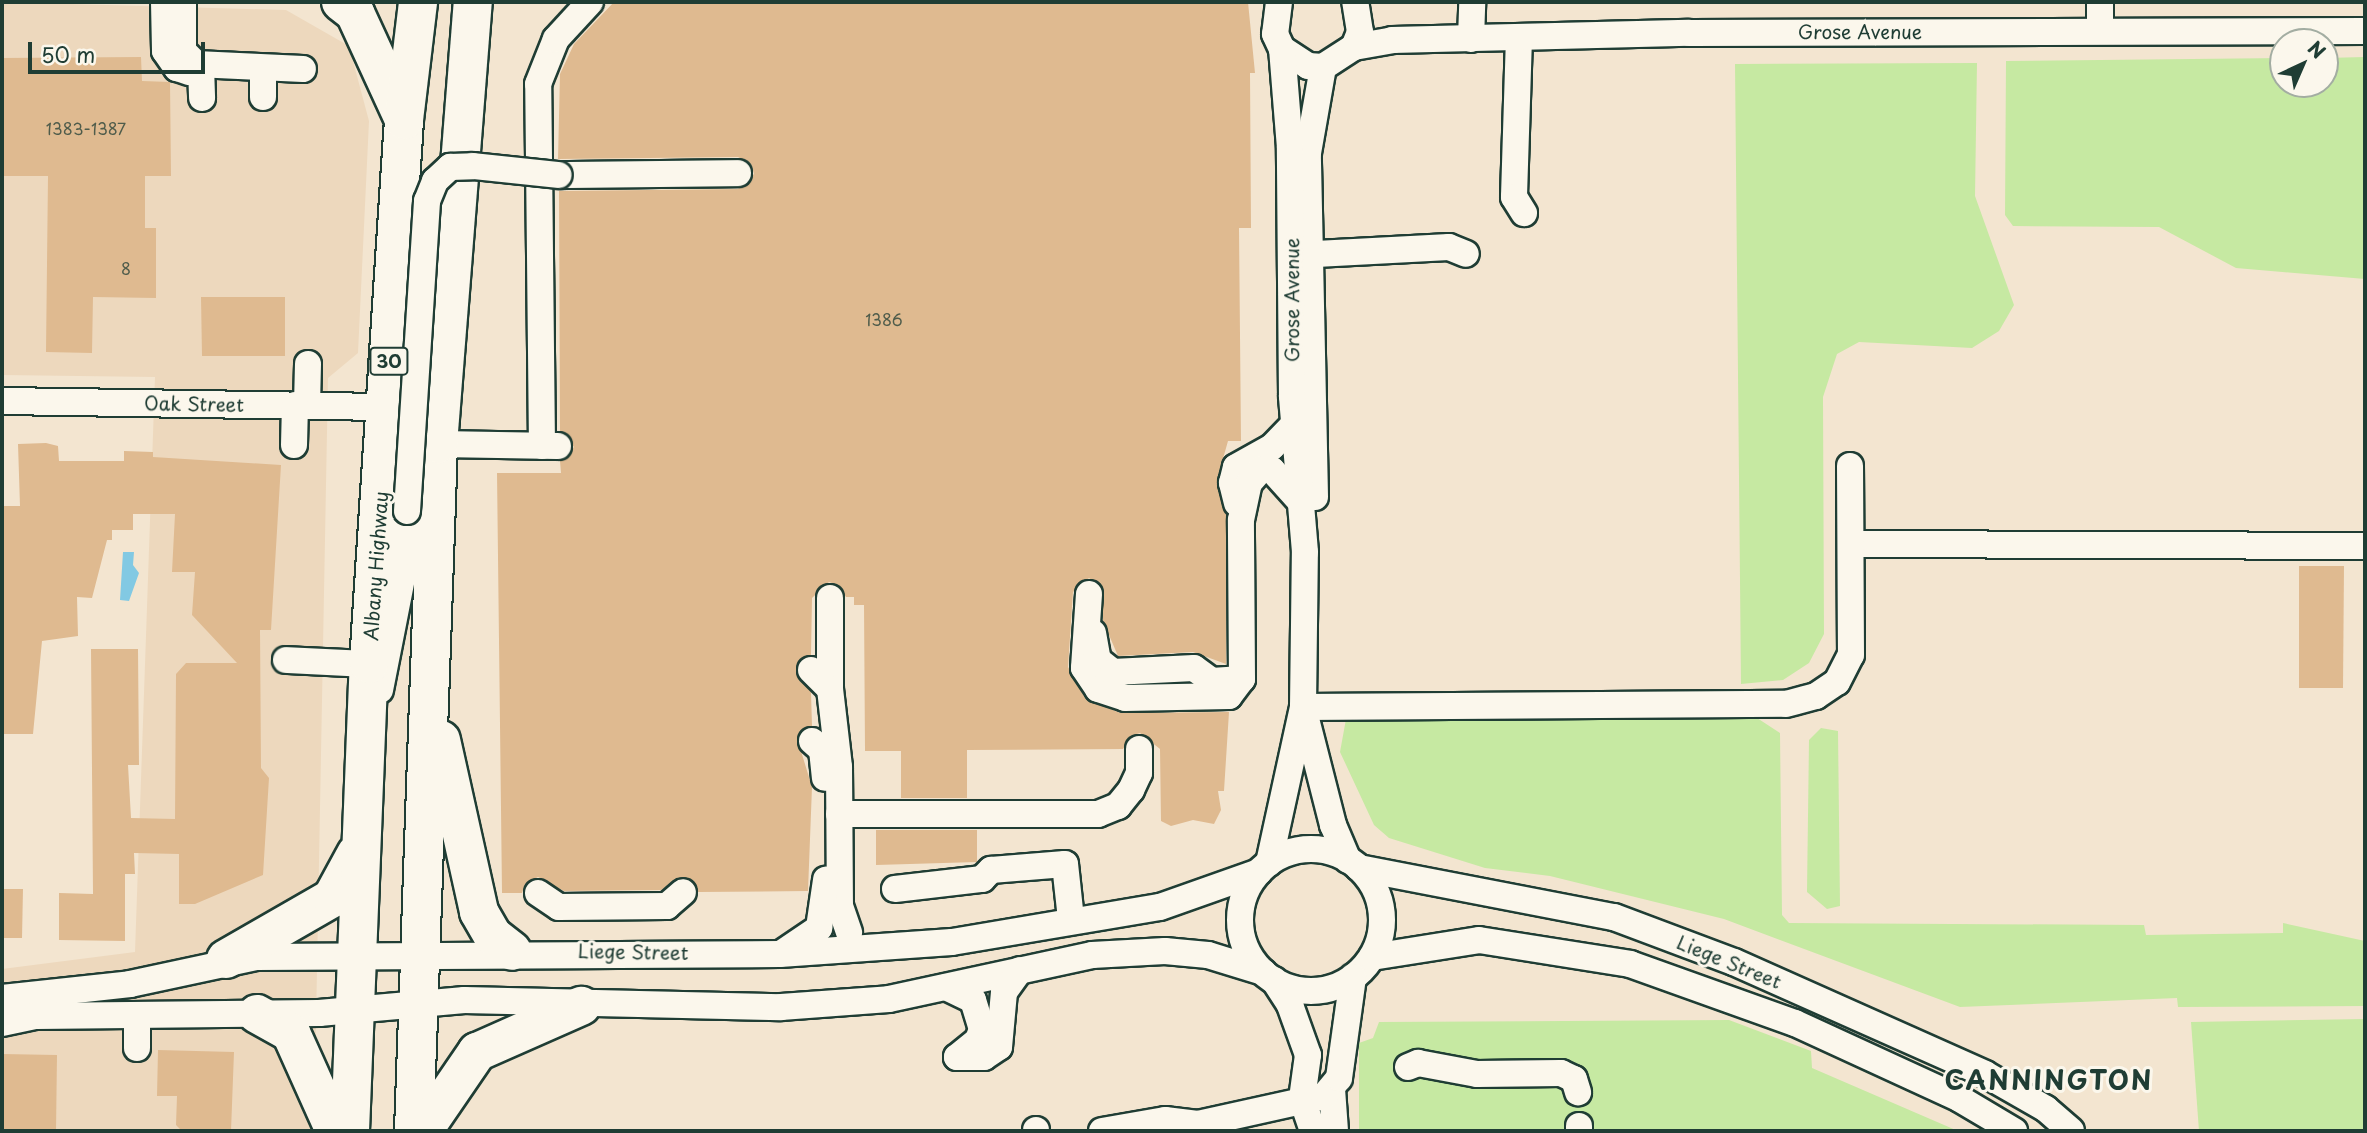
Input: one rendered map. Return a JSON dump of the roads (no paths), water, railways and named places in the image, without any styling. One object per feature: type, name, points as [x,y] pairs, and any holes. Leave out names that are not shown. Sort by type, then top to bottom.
[{"type":"highway","points":[[341,2],[355,13],[404,120]]},
{"type":"highway","name":"Albany Highway","points":[[350,1131],[359,846],[369,664],[404,120],[418,2]]},
{"type":"highway","points":[[414,1131],[424,955],[429,690],[438,444],[472,2]]},
{"type":"highway","points":[[429,690],[476,901],[494,936],[512,951]]},
{"type":"highway","points":[[226,959],[332,898],[359,846]]},
{"type":"highway","points":[[422,1131],[477,1052],[580,1006]]},
{"type":"highway","points":[[257,1014],[291,1033],[335,1131]]},
{"type":"street","points":[[164,2],[162,43],[177,68],[205,76],[263,68],[303,69]]},
{"type":"street","points":[[162,43],[183,2]]},
{"type":"street","points":[[438,444],[551,446],[538,84],[556,40],[590,2]]},
{"type":"street","name":"Grose Avenue","points":[[1279,2],[1275,34],[1282,49],[1303,256],[1315,524],[1305,552]]},
{"type":"street","points":[[1282,49],[1308,66],[1324,67],[1354,47],[1360,32],[1355,2]]},
{"type":"street","points":[[1471,39],[1472,2]]},
{"type":"street","points":[[2100,2],[2100,31]]},
{"type":"street","name":"Grose Avenue","points":[[1354,47],[1519,37],[2365,31]]},
{"type":"street","points":[[1519,37],[1519,88]]},
{"type":"street","name":"Grose Avenue","points":[[1264,867],[1303,706],[1305,552],[1298,499],[1294,424],[1308,153],[1324,67]]},
{"type":"street","points":[[263,68],[263,97]]},
{"type":"street","points":[[367,720],[385,679],[407,552],[407,511],[427,201],[435,181],[450,167],[473,166],[559,175],[738,173]]},
{"type":"street","points":[[1303,256],[1353,254]]},
{"type":"street","points":[[294,444],[308,364]]},
{"type":"street","name":"Oak Street","points":[[2,401],[386,407]]},
{"type":"street","points":[[1228,684],[1241,520],[1242,460],[1272,447],[1294,424]]},
{"type":"street","points":[[1303,706],[1786,704],[1816,696],[1837,682],[1851,655],[1854,544],[1850,466]]},
{"type":"street","points":[[1241,483],[1261,469],[1272,470],[1298,499]]},
{"type":"street","points":[[1854,544],[2365,546]]},
{"type":"street","points":[[1089,594],[1088,624],[1098,660],[1113,672],[1194,668],[1228,684]]},
{"type":"street","points":[[822,611],[839,767],[854,794],[847,814],[855,906],[849,941]]},
{"type":"street","points":[[1088,624],[1082,637],[1084,668],[1098,689],[1111,696],[1228,684]]},
{"type":"street","points":[[286,660],[369,664]]},
{"type":"street","points":[[811,670],[830,689]]},
{"type":"street","name":"Grose Avenue","points":[[1303,706],[1333,825],[1353,864]]},
{"type":"street","points":[[780,954],[811,935],[825,910],[825,761],[812,741]]},
{"type":"street","points":[[847,814],[1098,814],[1118,806],[1131,790],[1139,773],[1139,749]]},
{"type":"street","points":[[2,1023],[36,1016],[257,1014],[421,1004],[781,1007],[889,999],[1092,955],[1165,951],[1220,957],[1269,976],[1314,991],[1353,977],[1372,957],[1381,931],[1380,903],[1353,864],[1308,849],[1264,867],[1245,895],[1240,922],[1247,950],[1269,976],[1290,1005],[1308,1055],[1302,1099],[1314,1131]]},
{"type":"street","points":[[895,890],[982,879],[991,870],[1065,864],[1071,919]]},
{"type":"street","name":"Liege Street","points":[[1353,864],[1614,917],[1734,962],[1985,1074],[2046,1109],[2071,1131]]},
{"type":"street","name":"Liege Street","points":[[2,998],[130,984],[226,959],[512,951],[780,954],[849,941],[952,942],[1071,919],[1160,907],[1264,867]]},
{"type":"street","points":[[538,893],[559,907],[586,907],[667,906],[683,892]]},
{"type":"street","name":"Liege Street","points":[[1372,957],[1479,940],[1630,964],[1795,1023],[1960,1099],[2014,1131]]},
{"type":"street","points":[[946,986],[973,1000],[982,1029],[978,1040],[957,1057],[984,1057],[1002,1041],[1004,992],[1020,970]]},
{"type":"street","points":[[1335,1131],[1332,1089],[1341,1067],[1353,977]]},
{"type":"street","points":[[137,1015],[137,1048]]},
{"type":"street","points":[[1408,1067],[1418,1063],[1458,1082],[1517,1083],[1561,1073],[1574,1079],[1578,1092]]},
{"type":"street","points":[[1102,1131],[1165,1120],[1198,1124],[1302,1099],[1315,1099],[1332,1089]]},
{"type":"water","points":[[123,552],[134,552],[133,565],[139,573],[129,601],[120,600]]},
{"type":"district","name":"CANNINGTON","points":[[2049,1080]]}]
